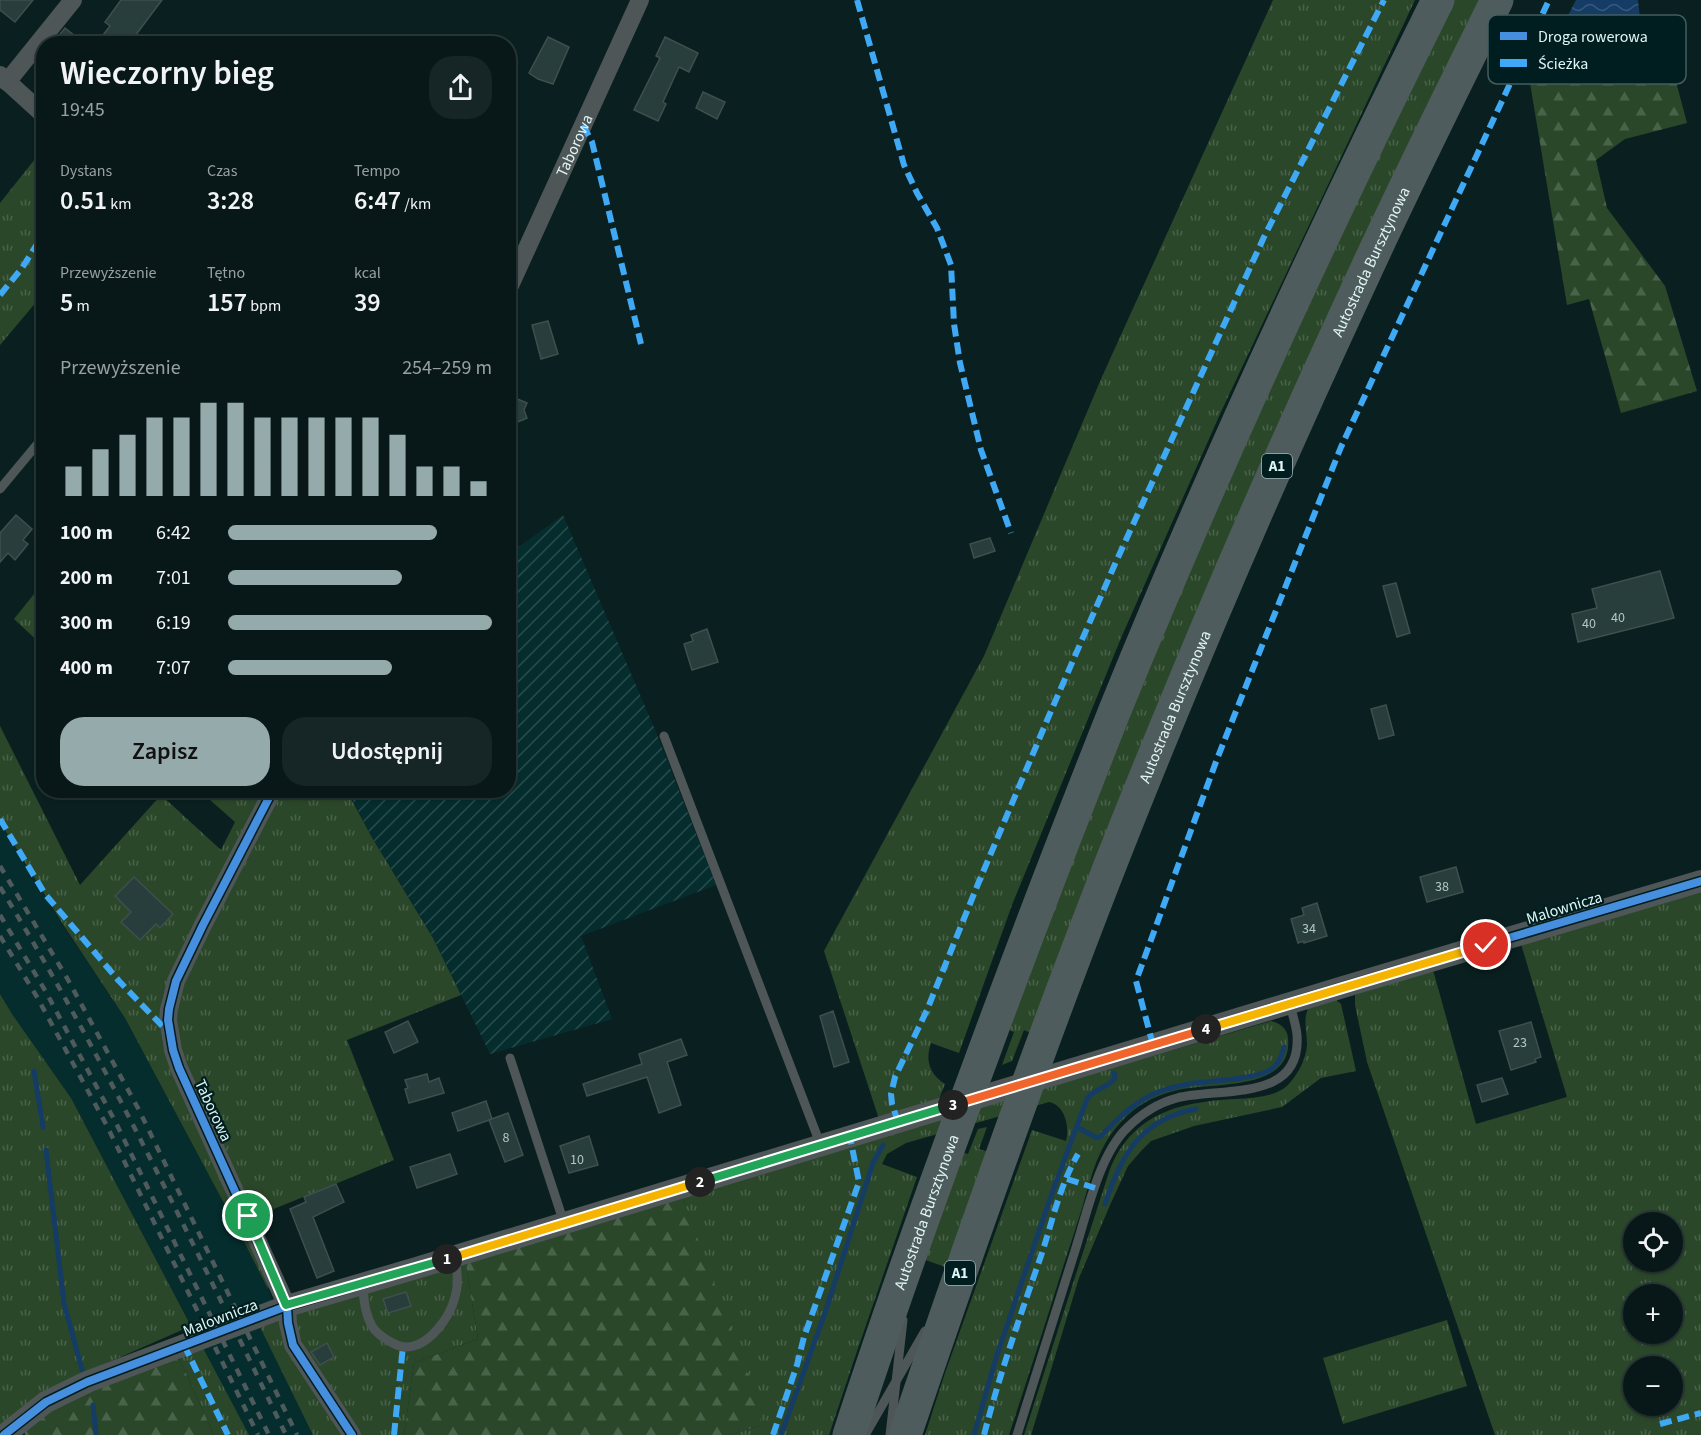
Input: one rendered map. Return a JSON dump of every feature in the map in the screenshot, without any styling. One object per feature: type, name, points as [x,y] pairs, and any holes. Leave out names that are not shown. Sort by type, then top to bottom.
[{"type":"highway","name":"Autostrada Bursztynowa","points":[[849,1435],[910,1252],[954,1132],[1031,925],[1116,710],[1183,548],[1252,391],[1437,0]]},
{"type":"highway","name":"Autostrada Bursztynowa","points":[[1490,15],[1497,0]]},
{"type":"highway","name":"Autostrada Bursztynowa","points":[[905,1435],[960,1271],[1039,1054],[1080,943],[1166,727],[1234,566],[1361,280],[1488,19]]},
{"type":"street","points":[[40,36],[73,0]]},
{"type":"street","name":"Taborowa","points":[[516,272],[640,0]]},
{"type":"street","points":[[36,41],[2,78],[36,108]]},
{"type":"street","name":"Taborowa","points":[[269,798],[176,981],[168,1020],[173,1050],[179,1068],[248,1216],[286,1305],[294,1345],[352,1435]]},
{"type":"street","name":"Malownicza","points":[[4,1435],[36,1409],[71,1388],[286,1305],[1701,881]]},
{"type":"lane","points":[[0,489],[36,446]]},
{"type":"lane","points":[[664,736],[821,1146]]},
{"type":"lane","points":[[1017,1435],[1093,1194],[1112,1146],[1119,1135],[1137,1118],[1163,1102],[1186,1096],[1264,1087],[1276,1081],[1293,1061],[1296,1050],[1296,1028],[1290,1004]]},
{"type":"lane","points":[[510,1058],[564,1223]]},
{"type":"lane","points":[[905,1299],[910,1252]]},
{"type":"lane","points":[[362,1283],[367,1313],[372,1326],[381,1336],[394,1344],[407,1347],[422,1342],[445,1321],[455,1298],[458,1280],[455,1256]]},
{"type":"lane","points":[[937,1311],[960,1271]]},
{"type":"lane","points":[[890,1435],[904,1311]]},
{"type":"lane","points":[[865,1435],[931,1321]]},
{"type":"shaded area","points":[[563,515],[656,732],[716,885],[581,936],[612,1019],[490,1054],[433,937],[371,836],[352,798],[516,798],[516,549]]},
{"type":"shaded area","points":[[0,823],[61,923],[125,1018],[234,1222],[280,1318],[313,1435],[249,1435],[71,1098],[0,994]]},
{"type":"green space","points":[[1273,0],[1415,0],[1220,414],[1121,638],[1012,905],[959,1053],[931,1043],[928,1055],[930,1066],[935,1076],[945,1084],[939,1099],[879,1119],[824,951],[984,656],[1101,379]]},
{"type":"green space","points":[[1450,0],[1484,0],[1033,1034],[1024,1030],[1012,1061],[1002,1065],[1014,1032],[1003,1028],[1205,527]]},
{"type":"green space","points":[[1530,84],[1677,84],[1687,123],[1625,139],[1596,160],[1607,208],[1665,286],[1697,391],[1621,413],[1589,299],[1567,305]]},
{"type":"green space","points":[[36,158],[36,302],[0,345],[0,203]]},
{"type":"green space","points":[[36,592],[36,639],[14,619]]},
{"type":"green space","points":[[0,726],[80,885],[158,798],[164,798],[221,850],[235,822],[208,798],[259,798],[168,980],[162,998],[160,1022],[164,1049],[269,1284],[268,1289],[125,1018],[62,923],[0,822]]},
{"type":"green space","points":[[275,798],[351,798],[433,938],[461,995],[347,1040],[394,1160],[254,1217],[178,1046],[176,1013],[182,988]]},
{"type":"green space","points":[[1701,890],[1701,1435],[1495,1435],[1367,1062],[1355,995],[1433,970],[1476,1124],[1567,1097],[1521,944]]},
{"type":"green space","points":[[0,994],[71,1098],[191,1326],[48,1389],[0,1427]]},
{"type":"green space","points":[[1335,999],[1341,1004],[1356,1071],[1321,1078],[1282,1107],[1194,1126],[1151,1141],[1128,1166],[1079,1278],[1031,1435],[1024,1435],[1109,1172],[1118,1152],[1144,1124],[1176,1108],[1214,1101],[1262,1097],[1287,1086],[1297,1073],[1305,1056],[1306,1020],[1310,1005]]},
{"type":"green space","points":[[1271,1021],[1283,1027],[1288,1035],[1286,1056],[1277,1068],[1264,1076],[1247,1081],[1178,1090],[1158,1096],[1134,1110],[1119,1124],[1104,1145],[1094,1168],[1009,1435],[925,1435],[1032,1130],[1066,1141],[1065,1117],[1059,1107],[1049,1102],[906,1143],[887,1154],[882,1164],[917,1177],[829,1435],[729,1435],[759,1426],[682,1196]]},
{"type":"green space","points":[[987,1127],[979,1149],[992,1153],[951,1269],[920,1258],[958,1151],[968,1154],[978,1129]]},
{"type":"green space","points":[[682,1196],[762,1412],[759,1426],[729,1435],[404,1435],[414,1363],[478,1339],[465,1259]]},
{"type":"green space","points":[[465,1259],[478,1339],[414,1363],[404,1435],[359,1435],[308,1360],[292,1314]]},
{"type":"green space","points":[[280,1318],[345,1435],[313,1435],[259,1325]]},
{"type":"green space","points":[[1447,1320],[1467,1386],[1343,1424],[1323,1358]]},
{"type":"green space","points":[[202,1346],[249,1435],[214,1435],[178,1356]]},
{"type":"green space","points":[[178,1356],[214,1435],[25,1435],[24,1428],[51,1408]]},
{"type":"water","points":[[1576,0],[1638,0],[1640,15],[1568,15]]},
{"type":"building","points":[[0,0],[33,0],[15,22],[0,10]]},
{"type":"building","points":[[121,0],[162,0],[135,36],[102,36],[110,26],[105,22]]},
{"type":"building","points":[[65,28],[75,36],[58,36]]},
{"type":"building","points":[[548,37],[569,47],[553,84],[529,73]]},
{"type":"building","points":[[665,37],[698,53],[689,72],[679,67],[663,102],[666,104],[658,121],[634,110],[660,58],[656,56]]},
{"type":"building","points":[[703,92],[725,102],[717,119],[696,108]]},
{"type":"building","points":[[548,321],[558,354],[541,359],[532,325]]},
{"type":"building","points":[[516,398],[527,403],[524,410],[527,418],[516,423]]},
{"type":"building","points":[[16,515],[32,529],[23,540],[28,544],[15,560],[8,553],[0,562],[0,533]]},
{"type":"building","points":[[990,538],[995,551],[974,558],[970,544]]},
{"type":"building","points":[[1660,571],[1674,618],[1578,642],[1572,614],[1597,608],[1592,589]]},
{"type":"building","points":[[1396,583],[1410,633],[1397,637],[1383,586]]},
{"type":"building","points":[[707,629],[718,662],[692,670],[684,644],[693,641],[691,635]]},
{"type":"building","points":[[1386,705],[1394,735],[1379,739],[1371,709]]},
{"type":"building","points":[[1456,867],[1463,892],[1427,902],[1420,877]]},
{"type":"building","points":[[134,877],[173,914],[160,928],[156,924],[140,940],[121,922],[131,912],[115,896]]},
{"type":"building","points":[[1317,903],[1327,936],[1298,943],[1291,919],[1304,915],[1302,908]]},
{"type":"building","points":[[833,1011],[849,1062],[834,1067],[820,1016]]},
{"type":"building","points":[[408,1021],[418,1042],[394,1053],[385,1032]]},
{"type":"building","points":[[1531,1022],[1541,1057],[1535,1059],[1536,1062],[1511,1070],[1499,1031]]},
{"type":"building","points":[[681,1039],[687,1055],[667,1062],[681,1105],[659,1113],[647,1077],[587,1096],[583,1084],[642,1064],[639,1054]]},
{"type":"building","points":[[427,1074],[429,1082],[439,1078],[444,1093],[409,1103],[405,1080]]},
{"type":"building","points":[[1502,1078],[1508,1094],[1482,1102],[1477,1085]]},
{"type":"building","points":[[486,1101],[492,1119],[458,1131],[452,1113]]},
{"type":"building","points":[[508,1113],[523,1155],[505,1162],[489,1120]]},
{"type":"building","points":[[589,1136],[598,1165],[569,1173],[560,1146]]},
{"type":"building","points":[[450,1154],[457,1174],[417,1188],[410,1167]]},
{"type":"building","points":[[336,1184],[344,1202],[313,1217],[334,1271],[317,1278],[290,1209],[306,1202],[304,1197]]},
{"type":"building","points":[[406,1292],[411,1306],[388,1313],[383,1299]]},
{"type":"building","points":[[327,1343],[334,1357],[320,1365],[311,1352]]},
{"type":"waterway","points":[[1077,1127],[1095,1137],[1100,1137],[1126,1112],[1149,1096],[1194,1083],[1248,1077],[1268,1071],[1278,1063],[1284,1047]]},
{"type":"waterway","points":[[34,1071],[43,1127]]},
{"type":"waterway","points":[[974,1435],[996,1358],[1052,1193],[1087,1099],[1093,1092],[1109,1084],[1115,1078],[1114,1073]]},
{"type":"waterway","points":[[1105,1204],[1118,1170],[1136,1142],[1161,1121],[1196,1109]]},
{"type":"waterway","points":[[781,1435],[825,1313],[873,1163],[883,1145]]},
{"type":"waterway","points":[[46,1150],[64,1303],[82,1370]]},
{"type":"waterway","points":[[93,1405],[96,1435]]},
{"type":"railway","points":[[0,866],[67,978],[139,1110],[297,1435]]},
{"type":"railway","points":[[0,887],[40,953],[114,1089],[286,1435]]},
{"type":"railway","points":[[0,915],[46,992],[116,1123],[269,1435]]},
{"type":"railway","points":[[0,936],[37,997],[107,1126],[258,1435]]},
{"type":"marked path","points":[[857,0],[904,165],[937,228],[951,265],[954,324],[960,363],[981,450],[1011,533]]},
{"type":"marked path","points":[[898,1122],[891,1094],[895,1077],[927,1010],[1048,718],[1115,564],[1264,237],[1384,0]]},
{"type":"marked path","points":[[1542,15],[1549,0]]},
{"type":"marked path","points":[[1153,1045],[1136,981],[1217,759],[1341,447],[1510,84]]},
{"type":"marked path","points":[[583,125],[592,142],[641,344]]},
{"type":"marked path","points":[[0,295],[22,268],[36,246]]},
{"type":"marked path","points":[[0,819],[45,894],[119,981],[168,1032]]},
{"type":"marked path","points":[[773,1435],[804,1337],[859,1182],[850,1137]]},
{"type":"marked path","points":[[984,1435],[1004,1365],[1058,1201],[1078,1154]]},
{"type":"marked path","points":[[1067,1179],[1095,1188]]},
{"type":"marked path","points":[[184,1345],[228,1435]]},
{"type":"marked path","points":[[394,1435],[403,1346]]},
{"type":"marked path","points":[[1660,1424],[1701,1413]]},
{"type":"cycle path","points":[[269,798],[176,981],[168,1020],[173,1050],[179,1068],[287,1306],[293,1345],[352,1435]]},
{"type":"cycle path","points":[[4,1435],[46,1402],[87,1382],[287,1306],[1701,881]]},
{"type":"route","points":[[248,1216],[286,1305],[413,1269],[1486,945]]}]
